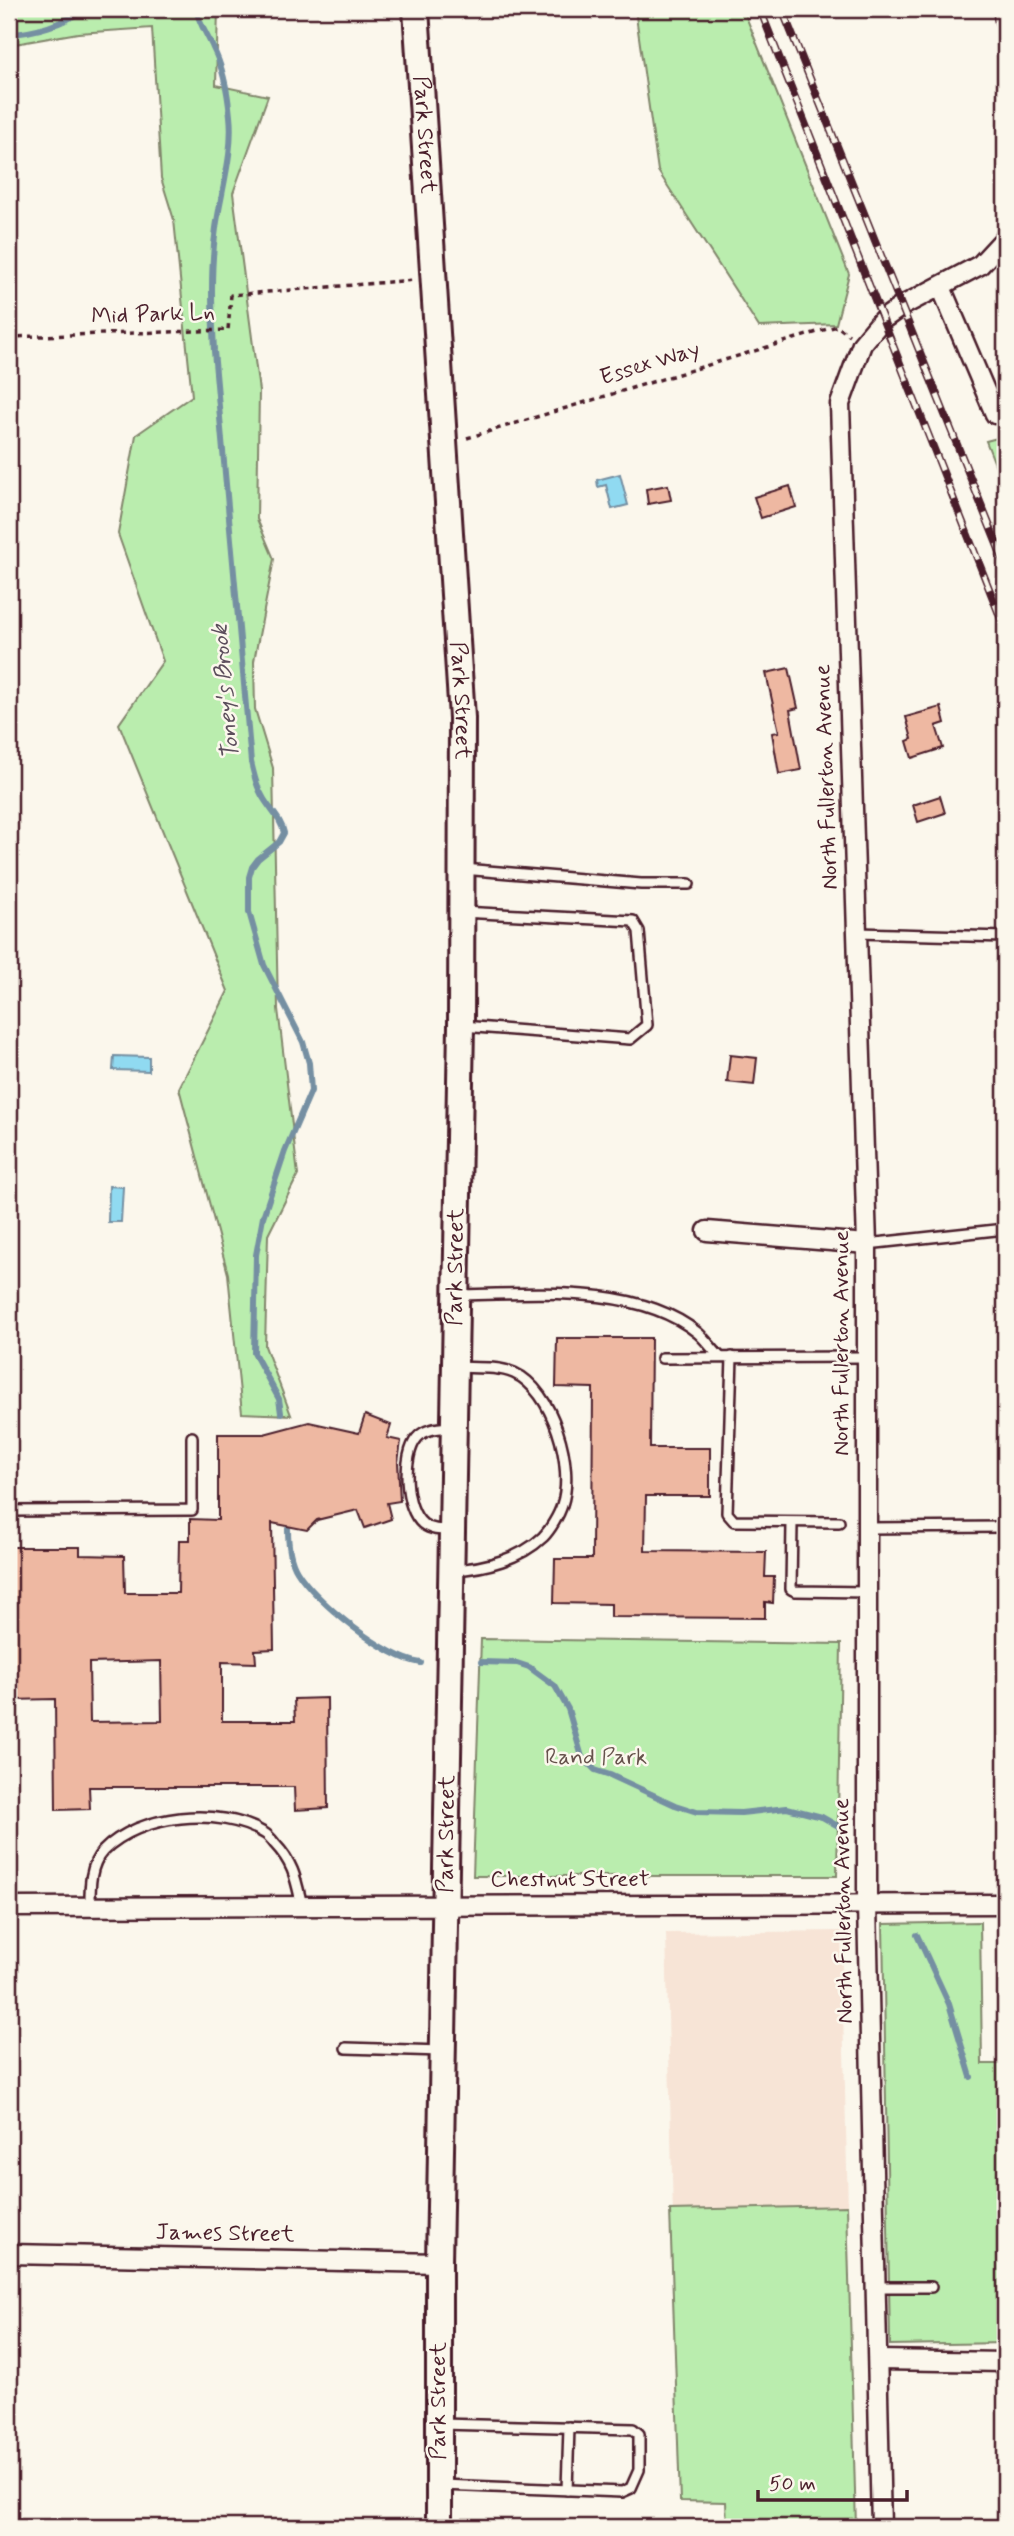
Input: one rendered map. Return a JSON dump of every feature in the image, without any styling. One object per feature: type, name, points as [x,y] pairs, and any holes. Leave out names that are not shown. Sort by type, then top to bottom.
[{"type":"street","name":"Park Street","points":[[416,9],[462,718],[453,1570],[439,2263],[439,2527]]},
{"type":"street","points":[[1003,9],[1005,20]]},
{"type":"street","name":"North Fullerton Avenue","points":[[881,2527],[867,1904],[867,1244],[840,404],[862,344],[883,320],[902,306],[980,265],[1005,238]]},
{"type":"street","points":[[941,287],[995,414],[1005,411]]},
{"type":"street","points":[[706,1231],[867,1244]]},
{"type":"street","name":"Chestnut Street","points":[[9,1907],[1005,1904]]},
{"type":"street","name":"James Street","points":[[9,2254],[439,2263]]},
{"type":"street","points":[[878,2360],[1005,2362]]},
{"type":"lane","points":[[461,868],[641,884],[689,884]]},
{"type":"lane","points":[[460,1026],[630,1039],[648,1025],[639,931],[633,920],[461,912]]},
{"type":"lane","points":[[857,933],[1005,937]]},
{"type":"lane","points":[[867,1244],[1001,1229],[1005,1239]]},
{"type":"lane","points":[[455,1295],[560,1294],[605,1298],[651,1308],[698,1333],[720,1357]]},
{"type":"lane","points":[[732,1357],[727,1513],[734,1521],[839,1522]]},
{"type":"lane","points":[[662,1358],[866,1357]]},
{"type":"lane","points":[[453,1570],[478,1568],[526,1551],[545,1535],[562,1505],[565,1482],[562,1443],[550,1411],[526,1379],[513,1372],[498,1369],[455,1367]]},
{"type":"lane","points":[[453,1530],[435,1529],[423,1524],[414,1514],[409,1501],[408,1478],[416,1438],[437,1428],[454,1427]]},
{"type":"lane","points":[[9,1511],[192,1510],[192,1437]]},
{"type":"lane","points":[[792,1523],[791,1589],[867,1591]]},
{"type":"lane","points":[[867,1528],[1005,1527]]},
{"type":"lane","points":[[90,1907],[92,1876],[102,1852],[123,1836],[151,1824],[170,1819],[207,1817],[229,1819],[265,1833],[286,1855],[294,1868],[302,1906]]},
{"type":"lane","points":[[346,2048],[443,2051]]},
{"type":"lane","points":[[876,2287],[931,2287]]},
{"type":"lane","points":[[439,2424],[634,2429],[639,2434],[639,2470],[631,2488],[622,2492],[439,2484]]},
{"type":"lane","points":[[567,2490],[569,2427]]},
{"type":"path","name":"Mid Park Ln","points":[[9,337],[228,330],[231,295],[433,279]]},
{"type":"path","name":"Essex Way","points":[[444,447],[485,432],[837,326],[862,344]]},
{"type":"shaded area","points":[[841,1931],[856,2527],[727,2527],[726,2502],[680,2501],[666,1933]]},
{"type":"green space","points":[[9,9],[218,9],[216,85],[268,96],[233,193],[259,391],[257,519],[274,559],[254,661],[255,709],[273,768],[278,1009],[298,1175],[268,1235],[265,1346],[291,1415],[242,1413],[228,1274],[179,1088],[228,991],[119,724],[163,661],[118,534],[136,435],[192,396],[174,220],[161,178],[152,28],[78,33],[9,45]]},
{"type":"green space","points":[[635,9],[743,9],[849,274],[836,324],[759,327],[658,171]]},
{"type":"green space","points":[[1005,436],[1005,490],[986,441]]},
{"type":"green space","name":"Rand Park","points":[[481,1639],[841,1644],[837,1876],[473,1876]]},
{"type":"green space","points":[[980,1922],[982,2064],[1005,2064],[1005,2343],[890,2345],[883,1924]]},
{"type":"green space","points":[[847,2206],[856,2527],[727,2527],[726,2502],[680,2501],[670,2210]]},
{"type":"water","points":[[620,474],[628,505],[612,509],[606,485],[598,487],[597,480]]},
{"type":"water","points":[[114,1056],[149,1057],[149,1071],[113,1070]]},
{"type":"water","points":[[109,1186],[123,1187],[121,1222],[108,1222]]},
{"type":"building","points":[[668,485],[671,500],[648,504],[646,489]]},
{"type":"building","points":[[790,486],[796,507],[761,518],[754,497]]},
{"type":"building","points":[[789,668],[798,708],[790,710],[801,770],[779,774],[772,733],[779,732],[766,673]]},
{"type":"building","points":[[941,707],[945,723],[936,726],[943,748],[912,758],[907,741],[912,739],[906,717]]},
{"type":"building","points":[[940,796],[945,813],[918,822],[913,805]]},
{"type":"building","points":[[730,1055],[757,1058],[754,1085],[727,1082]]},
{"type":"building","points":[[557,1338],[651,1338],[650,1448],[710,1448],[710,1496],[646,1496],[645,1551],[766,1552],[765,1577],[774,1577],[773,1603],[765,1602],[765,1618],[611,1617],[611,1604],[554,1603],[555,1559],[592,1559],[593,1388],[556,1387]]},
{"type":"building","points":[[365,1415],[391,1425],[387,1438],[401,1441],[398,1462],[400,1501],[387,1503],[391,1519],[365,1528],[358,1510],[317,1520],[307,1530],[272,1523],[274,1649],[255,1650],[256,1663],[222,1662],[222,1721],[295,1721],[294,1699],[327,1698],[328,1808],[295,1810],[294,1787],[89,1787],[90,1809],[56,1810],[55,1699],[9,1700],[9,1547],[80,1547],[80,1555],[124,1556],[125,1593],[178,1593],[179,1540],[190,1540],[190,1519],[218,1520],[218,1434],[264,1434],[309,1422],[359,1433]],"holes":[[[161,1661],[162,1721],[90,1722],[89,1663]]]},
{"type":"waterway","name":"Toney's Brook","points":[[9,34],[48,27],[84,9]]},
{"type":"waterway","name":"Toney's Brook","points":[[196,9],[220,64],[230,116],[229,158],[214,243],[214,351],[251,762],[259,790],[284,833],[279,842],[252,867],[249,877],[249,912],[264,965],[303,1042],[309,1063],[311,1091],[285,1151],[263,1217],[256,1255],[254,1353],[279,1399],[281,1413]]},
{"type":"waterway","name":"Toney's Brook","points":[[288,1529],[294,1566],[319,1598],[371,1639],[406,1659],[421,1663]]},
{"type":"waterway","name":"Toney's Brook","points":[[481,1662],[517,1663],[529,1667],[555,1686],[568,1709],[582,1757],[595,1770],[697,1812],[741,1813],[787,1808],[822,1817],[838,1826]]},
{"type":"waterway","name":"Toney's Brook","points":[[917,1935],[949,2004],[971,2077]]},
{"type":"railway","points":[[760,9],[1005,629]]},
{"type":"railway","points":[[782,9],[1005,564]]}]
